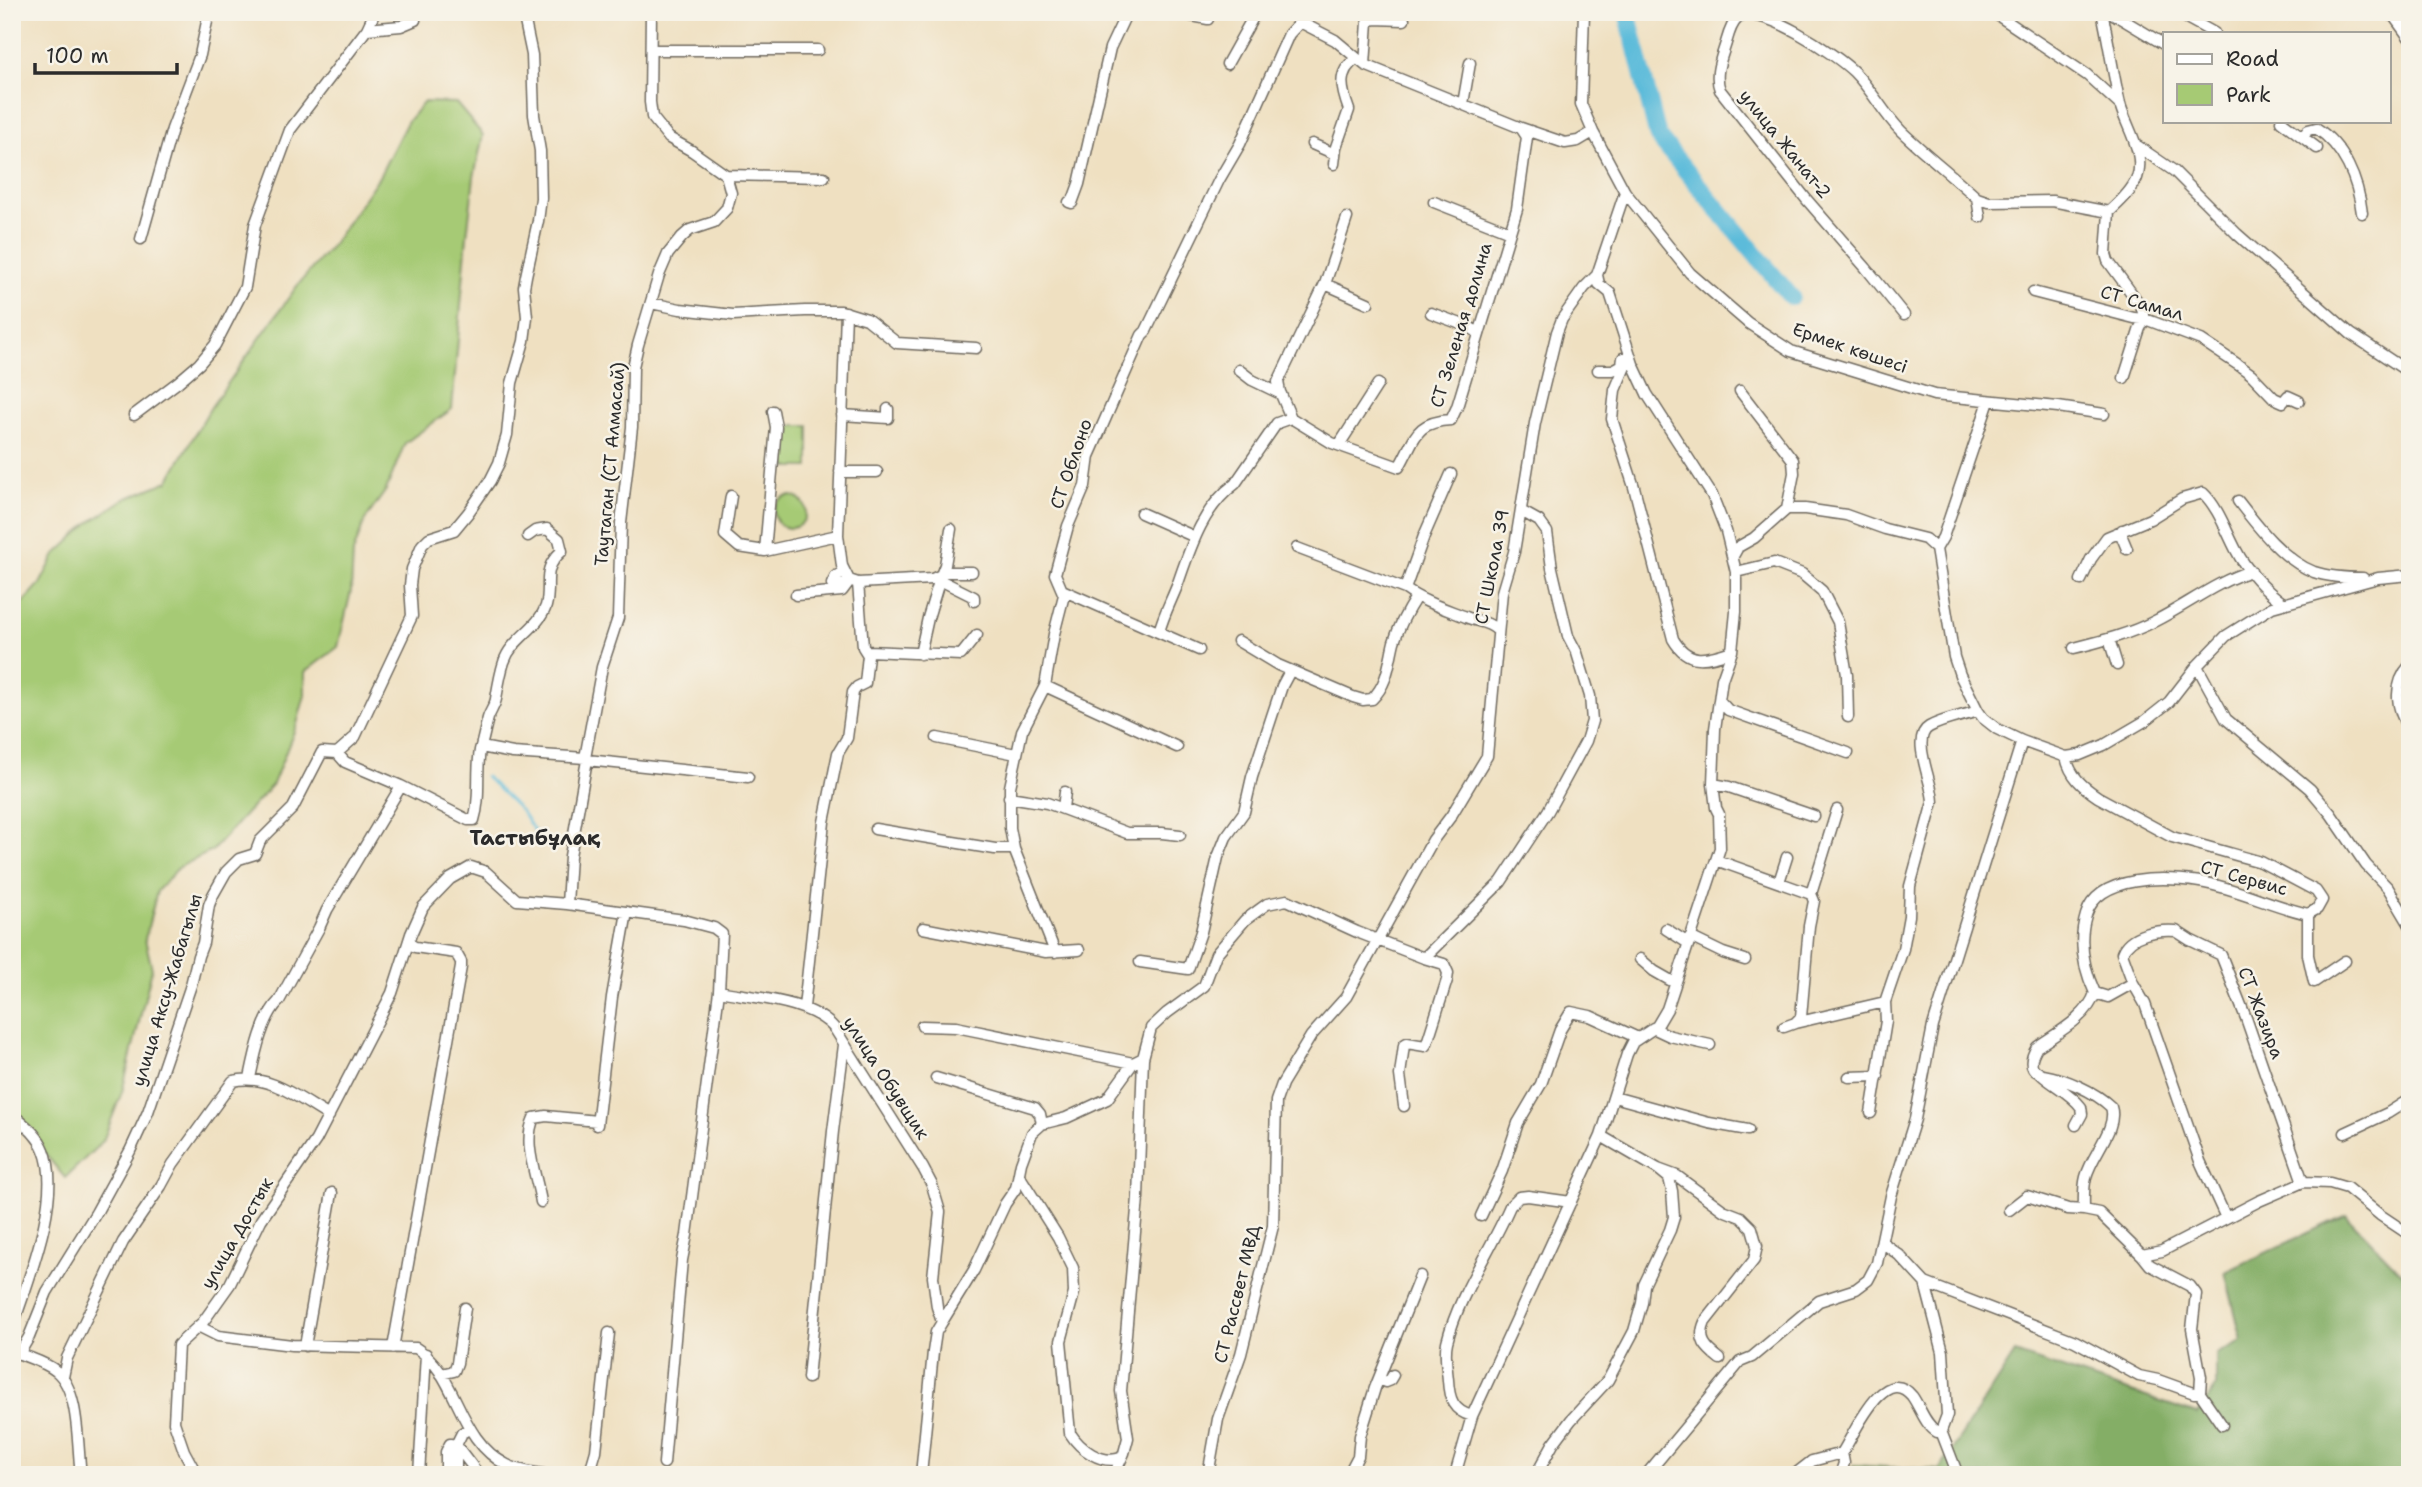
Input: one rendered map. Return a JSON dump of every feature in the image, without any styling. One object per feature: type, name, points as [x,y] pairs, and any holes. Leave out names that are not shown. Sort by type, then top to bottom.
[{"type":"street","points":[[141,239],[173,129],[200,55],[209,12]]},
{"type":"street","points":[[134,415],[199,364],[215,345],[245,287],[255,225],[290,130],[367,29],[375,12]]},
{"type":"street","name":"улица Аксу-Жабагылы","points":[[16,1352],[29,1337],[47,1292],[96,1213],[144,1121],[191,985],[203,943],[209,905],[226,872],[239,859],[256,853],[260,841],[293,808],[321,752],[337,753],[355,737],[412,616],[412,569],[422,545],[429,538],[454,530],[490,481],[499,463],[507,435],[512,383],[524,341],[527,317],[526,276],[541,198],[532,55],[523,12]]},
{"type":"street","points":[[650,12],[652,117],[669,138],[692,150],[726,175],[824,177]]},
{"type":"street","points":[[1069,202],[1072,203],[1079,184],[1110,48],[1126,12]]},
{"type":"street","points":[[1172,12],[1208,19],[1211,12]]},
{"type":"street","points":[[1227,64],[1256,12]]},
{"type":"street","name":"Ермек көшесі","points":[[1584,12],[1581,104],[1593,132],[1625,192],[1690,273],[1748,323],[1791,351],[1934,395],[2104,414]]},
{"type":"street","points":[[1993,12],[2087,75],[2120,105]]},
{"type":"street","points":[[2102,12],[2120,105],[2136,145],[2138,158],[2137,177],[2127,194],[2109,212],[2106,254],[2108,261],[2141,306],[2145,318],[2124,378]]},
{"type":"street","points":[[2110,12],[2163,44]]},
{"type":"street","points":[[2176,12],[2212,32]]},
{"type":"street","points":[[2392,12],[2410,37]]},
{"type":"street","name":"улица Жанат-2","points":[[1904,315],[1884,288],[1807,200],[1720,90],[1716,81],[1720,64],[1728,37],[1740,14],[1777,21],[1840,59],[1866,84],[1899,129],[1977,198]]},
{"type":"street","points":[[1297,17],[1335,40],[1361,62],[1521,128],[1565,143],[1578,141],[1593,132]]},
{"type":"street","name":"СТ Облоно","points":[[1055,952],[1014,849],[1009,797],[1011,771],[1022,731],[1045,686],[1063,596],[1055,574],[1068,526],[1085,486],[1089,456],[1142,335],[1219,180],[1240,144],[1297,17]]},
{"type":"street","points":[[1361,62],[1368,22],[1374,19],[1404,20]]},
{"type":"street","points":[[367,29],[401,26],[415,20]]},
{"type":"street","points":[[652,50],[818,50]]},
{"type":"street","points":[[1312,144],[1335,159],[1341,127],[1349,110],[1343,96],[1342,77],[1347,66],[1361,62]]},
{"type":"street","points":[[1463,104],[1470,63]]},
{"type":"street","points":[[2282,122],[2317,148]]},
{"type":"street","name":"СТ Зеленая долина","points":[[1291,418],[1332,443],[1399,467],[1420,428],[1435,421],[1451,420],[1455,415],[1517,209],[1527,136],[1521,128]]},
{"type":"street","points":[[2303,136],[2308,130],[2316,128],[2327,135],[2354,176],[2360,193],[2362,213]]},
{"type":"street","points":[[2136,145],[2174,171],[2237,234],[2351,334],[2410,373]]},
{"type":"street","name":"Таутаган (СТ Алмасай)","points":[[567,904],[570,856],[601,667],[618,618],[621,523],[632,427],[633,367],[659,275],[674,245],[690,230],[714,222],[727,208],[731,193],[726,175]]},
{"type":"street","name":"СТ Школа 39","points":[[1378,940],[1433,840],[1451,816],[1487,756],[1502,592],[1514,552],[1535,423],[1557,332],[1569,308],[1597,275],[1625,192]]},
{"type":"street","points":[[1980,217],[1977,198],[1989,202],[2052,201],[2109,212]]},
{"type":"street","points":[[1434,202],[1510,232]]},
{"type":"street","points":[[1159,632],[1195,537],[1206,516],[1225,491],[1235,484],[1277,423],[1291,418],[1278,382],[1325,284],[1347,218]]},
{"type":"street","points":[[1455,1475],[1472,1416],[1601,1136],[1627,1054],[1633,1042],[1653,1028],[1667,1009],[1721,840],[1713,784],[1715,729],[1722,679],[1732,651],[1736,612],[1736,572],[1733,556],[1712,495],[1647,394],[1610,293],[1599,284],[1597,275]]},
{"type":"street","points":[[1325,284],[1368,303]]},
{"type":"street","name":"СТ Самал","points":[[2034,292],[2134,318],[2145,318],[2212,346],[2251,374],[2274,398],[2283,402],[2288,396],[2299,401]]},
{"type":"street","points":[[651,303],[733,315],[805,310],[846,312],[867,319],[897,343],[975,348]]},
{"type":"street","points":[[846,312],[838,535],[839,553],[850,580],[863,647],[868,651],[961,655],[976,635]]},
{"type":"street","points":[[1431,313],[1479,333]]},
{"type":"street","points":[[1598,370],[1613,370],[1622,365],[1629,350]]},
{"type":"street","points":[[1629,350],[1615,390],[1612,419],[1634,486],[1673,639],[1683,653],[1693,657],[1705,658],[1732,651]]},
{"type":"street","points":[[1239,370],[1281,394]]},
{"type":"street","points":[[1339,445],[1378,384]]},
{"type":"street","points":[[1733,556],[1738,547],[1754,538],[1787,509],[1794,473],[1793,460],[1740,390]]},
{"type":"street","points":[[1936,549],[1943,537],[1989,401]]},
{"type":"street","points":[[765,551],[776,427],[773,411]]},
{"type":"street","points":[[842,415],[892,416]]},
{"type":"street","points":[[840,472],[877,472]]},
{"type":"street","points":[[1405,589],[1451,474]]},
{"type":"street","points":[[2081,580],[2091,559],[2107,537],[2150,519],[2182,499],[2203,492],[2236,551],[2276,602]]},
{"type":"street","points":[[731,496],[725,535],[739,547],[765,551],[838,535]]},
{"type":"street","points":[[2238,501],[2285,553],[2306,568],[2325,575],[2378,579]]},
{"type":"street","points":[[1787,509],[1846,515],[1925,539],[1936,549],[1954,657],[1978,711],[1997,729],[2066,757],[2080,755],[2104,745],[2145,721],[2169,702],[2197,666],[2226,636],[2276,602],[2378,579],[2410,575]]},
{"type":"street","points":[[1424,958],[1500,882],[1555,799],[1586,741],[1591,721],[1590,696],[1577,653],[1568,636],[1553,576],[1547,532],[1539,521],[1521,511]]},
{"type":"street","points":[[1141,513],[1195,537]]},
{"type":"street","points":[[337,753],[345,762],[401,786],[468,820],[474,820],[481,747],[505,660],[509,650],[546,606],[548,573],[551,563],[562,551],[559,539],[547,529],[535,531],[528,536]]},
{"type":"street","points":[[920,654],[951,529]]},
{"type":"street","points":[[2122,530],[2127,549]]},
{"type":"street","points":[[1297,548],[1405,589],[1416,597],[1487,623],[1497,630]]},
{"type":"street","points":[[1736,572],[1774,563],[1802,574],[1822,591],[1838,622],[1847,675],[1848,717]]},
{"type":"street","points":[[2074,648],[2109,639],[2156,620],[2199,598],[2224,580],[2251,571]]},
{"type":"street","points":[[818,593],[839,575],[850,580],[932,579],[972,572]]},
{"type":"street","points":[[941,576],[974,597],[974,601]]},
{"type":"street","points":[[796,594],[842,591],[850,580]]},
{"type":"street","points":[[1062,590],[1199,650]]},
{"type":"street","points":[[1238,641],[1290,671],[1353,698],[1372,699],[1388,671],[1401,623],[1416,597]]},
{"type":"street","points":[[2109,639],[2117,665]]},
{"type":"street","points":[[804,1007],[828,801],[838,753],[847,738],[853,692],[865,684],[868,651]]},
{"type":"street","points":[[2410,665],[2403,672],[2398,687],[2410,731]]},
{"type":"street","points":[[2197,666],[2226,719],[2310,789],[2366,864],[2388,888],[2410,925]]},
{"type":"street","points":[[1140,961],[1188,969],[1201,932],[1214,870],[1226,837],[1244,812],[1252,777],[1282,686],[1290,671]]},
{"type":"street","points":[[1045,686],[1177,747]]},
{"type":"street","points":[[1719,701],[1728,710],[1848,753]]},
{"type":"street","points":[[1871,1113],[1886,1021],[1885,1002],[1903,949],[1909,916],[1910,886],[1933,802],[1933,790],[1921,746],[1922,736],[1931,726],[1978,711]]},
{"type":"street","points":[[937,738],[1016,754]]},
{"type":"street","points":[[1646,1475],[1740,1363],[1752,1357],[1819,1301],[1856,1289],[1868,1280],[1877,1264],[1891,1196],[1915,1119],[1933,1026],[2022,741]]},
{"type":"street","points":[[481,747],[513,753],[748,777]]},
{"type":"street","name":"СТ Сервис","points":[[2066,757],[2072,774],[2088,790],[2172,837],[2261,862],[2316,891],[2322,900],[2320,906],[2308,914],[2201,882],[2150,880],[2131,881],[2116,886],[2094,899],[2084,922],[2083,951],[2089,981],[2095,993]]},
{"type":"street","points":[[1713,784],[1814,816]]},
{"type":"street","points":[[250,1078],[257,1043],[272,1008],[279,1001],[327,910],[401,786]]},
{"type":"street","points":[[1063,808],[1065,792]]},
{"type":"street","points":[[1009,797],[1047,803],[1127,833],[1180,835]]},
{"type":"street","points":[[1838,810],[1811,894],[1814,901],[1809,926],[1801,1017],[1790,1025],[1885,1002]]},
{"type":"street","points":[[875,829],[995,849],[1014,849]]},
{"type":"street","points":[[1779,882],[1787,857]]},
{"type":"street","points":[[1716,860],[1811,894]]},
{"type":"street","name":"улица Достык","points":[[197,1475],[184,1451],[174,1422],[178,1345],[203,1322],[230,1284],[261,1220],[316,1140],[392,993],[416,922],[428,900],[450,878],[471,867],[486,872],[517,900],[567,904]]},
{"type":"street","points":[[942,1322],[974,1270],[990,1232],[1016,1188],[1026,1144],[1032,1133],[1042,1124],[1066,1118],[1107,1099],[1138,1060],[1151,1028],[1204,986],[1216,954],[1245,920],[1267,904],[1280,900],[1298,903],[1348,928],[1444,964],[1448,973],[1447,980],[1427,1043],[1425,1046],[1407,1043],[1404,1045],[1401,1100],[1404,1106]]},
{"type":"street","points":[[567,904],[701,923],[722,934],[719,991],[682,1260],[664,1463]]},
{"type":"street","points":[[541,1202],[529,1128],[534,1118],[546,1116],[597,1123],[609,1018],[627,912]]},
{"type":"street","points":[[2308,914],[2308,955],[2314,982],[2345,961]]},
{"type":"street","points":[[923,928],[1034,950],[1079,950]]},
{"type":"street","points":[[1666,929],[1745,960]]},
{"type":"street","name":"СТ Жазира","points":[[2133,983],[2122,953],[2129,942],[2140,936],[2176,931],[2221,955],[2246,1018],[2303,1182]]},
{"type":"street","name":"СТ Рассвет МВД","points":[[1208,1475],[1219,1419],[1236,1374],[1273,1226],[1276,1101],[1293,1063],[1311,1036],[1346,997],[1378,940]]},
{"type":"street","points":[[393,1348],[461,967],[456,953],[410,944]]},
{"type":"street","points":[[1640,960],[1675,983]]},
{"type":"street","points":[[2076,1125],[2082,1114],[2081,1107],[2033,1069],[2033,1054],[2037,1047],[2089,1007],[2095,993],[2108,997],[2133,983],[2145,1004],[2200,1161],[2226,1217]]},
{"type":"street","name":"улица Обувщик","points":[[719,991],[804,1007],[829,1021],[923,1168],[937,1199],[940,1212],[933,1277],[942,1322],[936,1332],[933,1352],[921,1475]]},
{"type":"street","points":[[1481,1216],[1502,1171],[1518,1123],[1541,1084],[1567,1016],[1576,1012],[1590,1016],[1638,1038]]},
{"type":"street","points":[[922,1026],[956,1027],[1138,1060]]},
{"type":"street","points":[[1653,1028],[1670,1036],[1710,1045]]},
{"type":"street","points":[[808,1378],[832,1131],[844,1045]]},
{"type":"street","points":[[1114,1475],[1128,1438],[1121,1391],[1138,1198],[1138,1060]]},
{"type":"street","points":[[2043,1075],[2056,1077],[2079,1087],[2112,1107],[2112,1124],[2086,1177],[2084,1210]]},
{"type":"street","points":[[1849,1077],[1878,1076]]},
{"type":"street","points":[[59,1373],[123,1242],[173,1164],[233,1081],[250,1078],[271,1082],[329,1116]]},
{"type":"street","points":[[936,1079],[1035,1108],[1040,1114],[1042,1124]]},
{"type":"street","points":[[1614,1097],[1688,1118],[1748,1130]]},
{"type":"street","points":[[2345,1133],[2388,1113],[2410,1099]]},
{"type":"street","points":[[12,1114],[35,1134],[44,1150],[49,1194],[44,1230],[12,1328]]},
{"type":"street","points":[[1536,1475],[1553,1444],[1608,1380],[1633,1331],[1642,1303],[1644,1285],[1674,1217],[1669,1178],[1601,1136]]},
{"type":"street","points":[[1658,1170],[1677,1176],[1723,1210],[1741,1217],[1752,1228],[1756,1238],[1757,1253],[1754,1260],[1702,1327],[1702,1342],[1720,1359]]},
{"type":"street","points":[[1019,1175],[1058,1237],[1073,1268],[1074,1293],[1060,1341],[1070,1433],[1078,1445],[1093,1454],[1114,1461],[1121,1458]]},
{"type":"street","points":[[2150,1265],[2149,1256],[2303,1182],[2330,1183],[2347,1188],[2410,1235]]},
{"type":"street","points":[[305,1346],[332,1193]]},
{"type":"street","points":[[2009,1210],[2027,1196],[2068,1209],[2099,1213],[2150,1265],[2190,1286],[2196,1294],[2192,1329],[2202,1377],[2200,1393],[2222,1426]]},
{"type":"street","points":[[1472,1416],[1458,1410],[1451,1403],[1449,1394],[1447,1342],[1461,1305],[1510,1206],[1519,1197],[1571,1202]]},
{"type":"street","points":[[1882,1242],[1899,1255],[1925,1283],[2075,1341],[2139,1376],[2200,1393]]},
{"type":"street","points":[[2142,1255],[2155,1254]]},
{"type":"street","points":[[1348,1475],[1358,1456],[1360,1436],[1420,1276]]},
{"type":"street","points":[[1925,1283],[1943,1352],[1947,1415],[1941,1432]]},
{"type":"street","points":[[441,1374],[454,1371],[457,1363],[465,1308]]},
{"type":"street","points":[[198,1326],[218,1336],[305,1346],[416,1348],[426,1354],[441,1374],[469,1429],[480,1443],[507,1466],[549,1475]]},
{"type":"street","points":[[589,1475],[596,1451],[609,1333]]},
{"type":"street","points":[[16,1352],[59,1373],[70,1391],[75,1407],[81,1475]]},
{"type":"street","points":[[419,1475],[426,1354]]},
{"type":"street","points":[[1380,1379],[1385,1382],[1390,1380],[1392,1375]]},
{"type":"street","points":[[1840,1475],[1844,1463],[1842,1453],[1872,1401],[1890,1389],[1900,1389],[1909,1393],[1931,1428],[1941,1432],[1946,1439],[1958,1475]]},
{"type":"street","points":[[456,1475],[456,1445],[462,1433],[469,1429]]},
{"type":"street","points":[[448,1475],[446,1452],[450,1444],[456,1445],[479,1475]]},
{"type":"street","points":[[1794,1475],[1812,1461],[1842,1453]]},
{"type":"green space","points":[[424,102],[456,103],[483,135],[474,177],[467,236],[452,409],[405,443],[386,490],[365,520],[353,553],[351,591],[338,647],[305,672],[305,695],[297,724],[273,784],[212,851],[179,867],[157,891],[145,939],[152,969],[122,1092],[103,1141],[65,1178],[12,1114],[12,615],[40,584],[55,555],[89,523],[123,500],[168,481],[211,407],[297,286],[333,244],[380,175],[407,122]]},
{"type":"green space","points":[[786,426],[809,426],[809,467],[786,467]]},
{"type":"green space","points":[[790,496],[801,501],[806,512],[801,523],[790,528],[779,523],[774,512],[779,501]]},
{"type":"green space","points":[[2346,1215],[2410,1282],[2410,1475],[1852,1475],[1853,1465],[1939,1470],[2015,1353],[2197,1414],[2216,1387],[2216,1354],[2242,1341],[2225,1272]]},
{"type":"waterway","points":[[1627,12],[1658,137],[1791,297]]},
{"type":"waterway","points":[[485,776],[522,812],[540,840]]},
{"type":"district","name":"Тастыбұлақ","points":[[535,838]]}]
